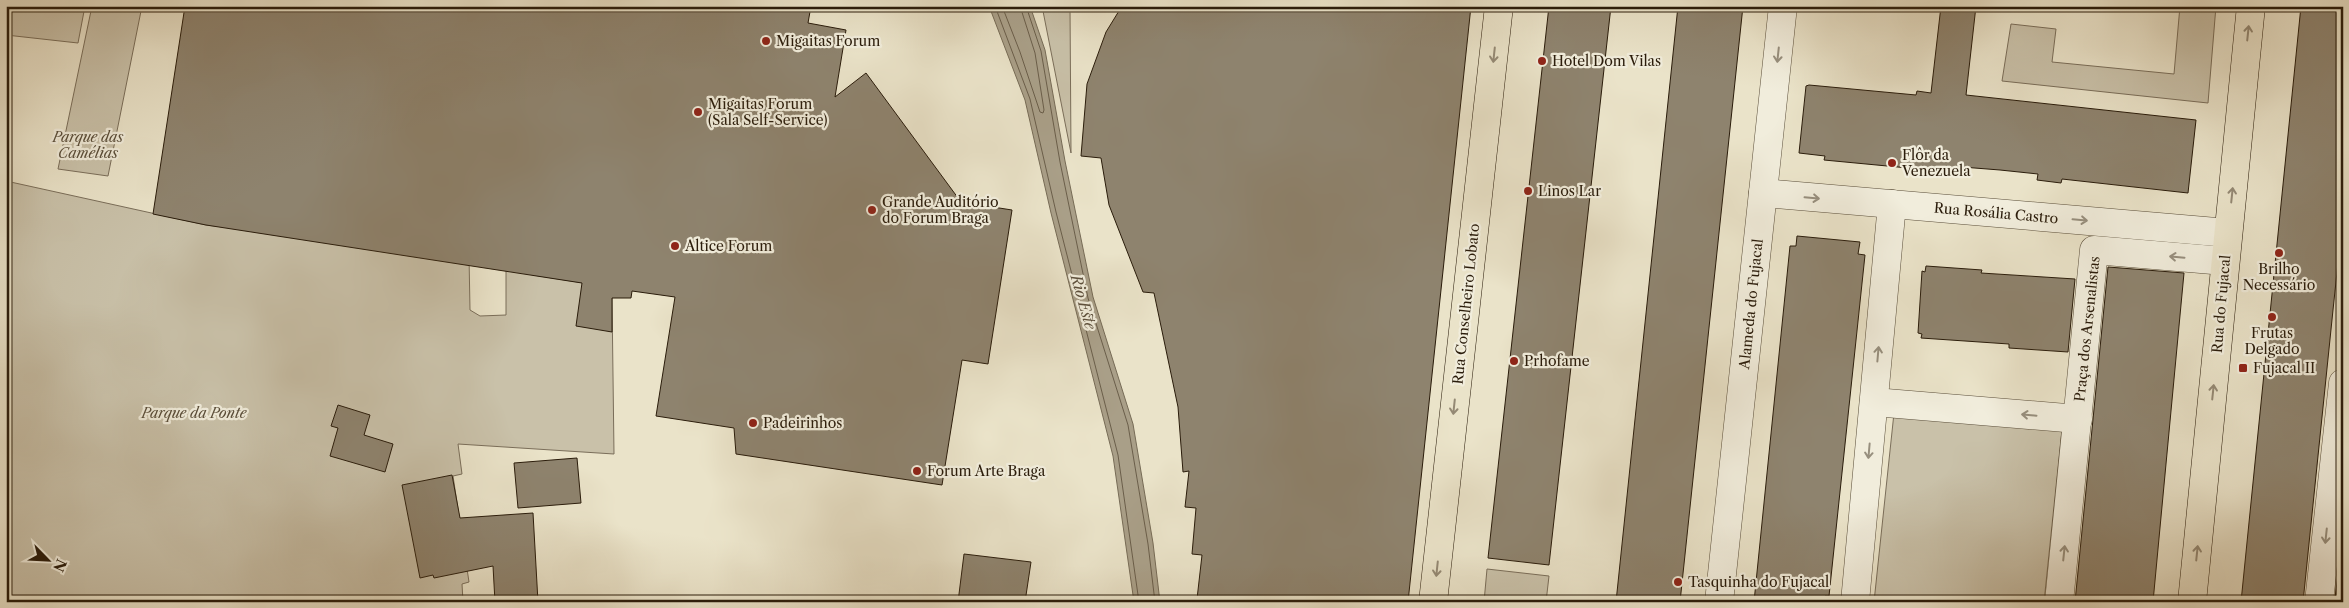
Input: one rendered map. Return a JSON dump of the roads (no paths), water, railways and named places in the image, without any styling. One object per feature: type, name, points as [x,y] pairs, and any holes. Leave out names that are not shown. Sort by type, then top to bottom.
[{"type":"main road","name":"Rua Conselheiro Lobato","points":[[1433,602],[1499,6]]},
{"type":"main road","name":"Rua do Fujacal","points":[[2192,602],[2251,6]]},
{"type":"street","name":"Alameda do Fujacal","points":[[1719,602],[1783,6]]},
{"type":"street","name":"Rua Rosália Castro","points":[[1763,194],[2228,233]]},
{"type":"street","points":[[1855,602],[1892,204]]},
{"type":"street","name":"Praça dos Arsenalistas","points":[[2060,602],[2094,250],[2225,261]]},
{"type":"street","points":[[2319,602],[2343,383]]},
{"type":"street","name":"Praça dos Arsenalistas","points":[[1874,402],[2078,419]]},
{"type":"water","name":"Rio Este","points":[[989,6],[1030,6],[1045,50],[1065,161],[1093,297],[1133,424],[1153,543],[1160,602],[1134,602],[1113,456],[1051,213],[1025,100]]},
{"type":"place","name":"Migaitas Forum","points":[[766,41]]},
{"type":"place","name":"Hotel Dom Vilas","points":[[1542,61]]},
{"type":"place","name":"Migaitas Forum (Sala Self-Service)","points":[[698,112]]},
{"type":"place","name":"Flôr da Venezuela","points":[[1892,163]]},
{"type":"place","name":"Linos Lar","points":[[1528,191]]},
{"type":"place","name":"Grande Auditório do Forum Braga","points":[[872,210]]},
{"type":"place","name":"Altice Forum","points":[[675,246]]},
{"type":"place","name":"Brilho Necessário","points":[[2279,253]]},
{"type":"place","name":"Frutas Delgado","points":[[2272,317]]},
{"type":"place","name":"Prhofame","points":[[1514,361]]},
{"type":"place","name":"Fujacal II","points":[[2243,368]]},
{"type":"place","name":"Padeirinhos","points":[[753,423]]},
{"type":"place","name":"Forum Arte Braga","points":[[917,471]]},
{"type":"place","name":"Tasquinha do Fujacal","points":[[1678,582]]},
{"type":"park label","name":"Parque das Camélias","points":[[88,146]]},
{"type":"park label","name":"Parque da Ponte","points":[[194,413]]}]
